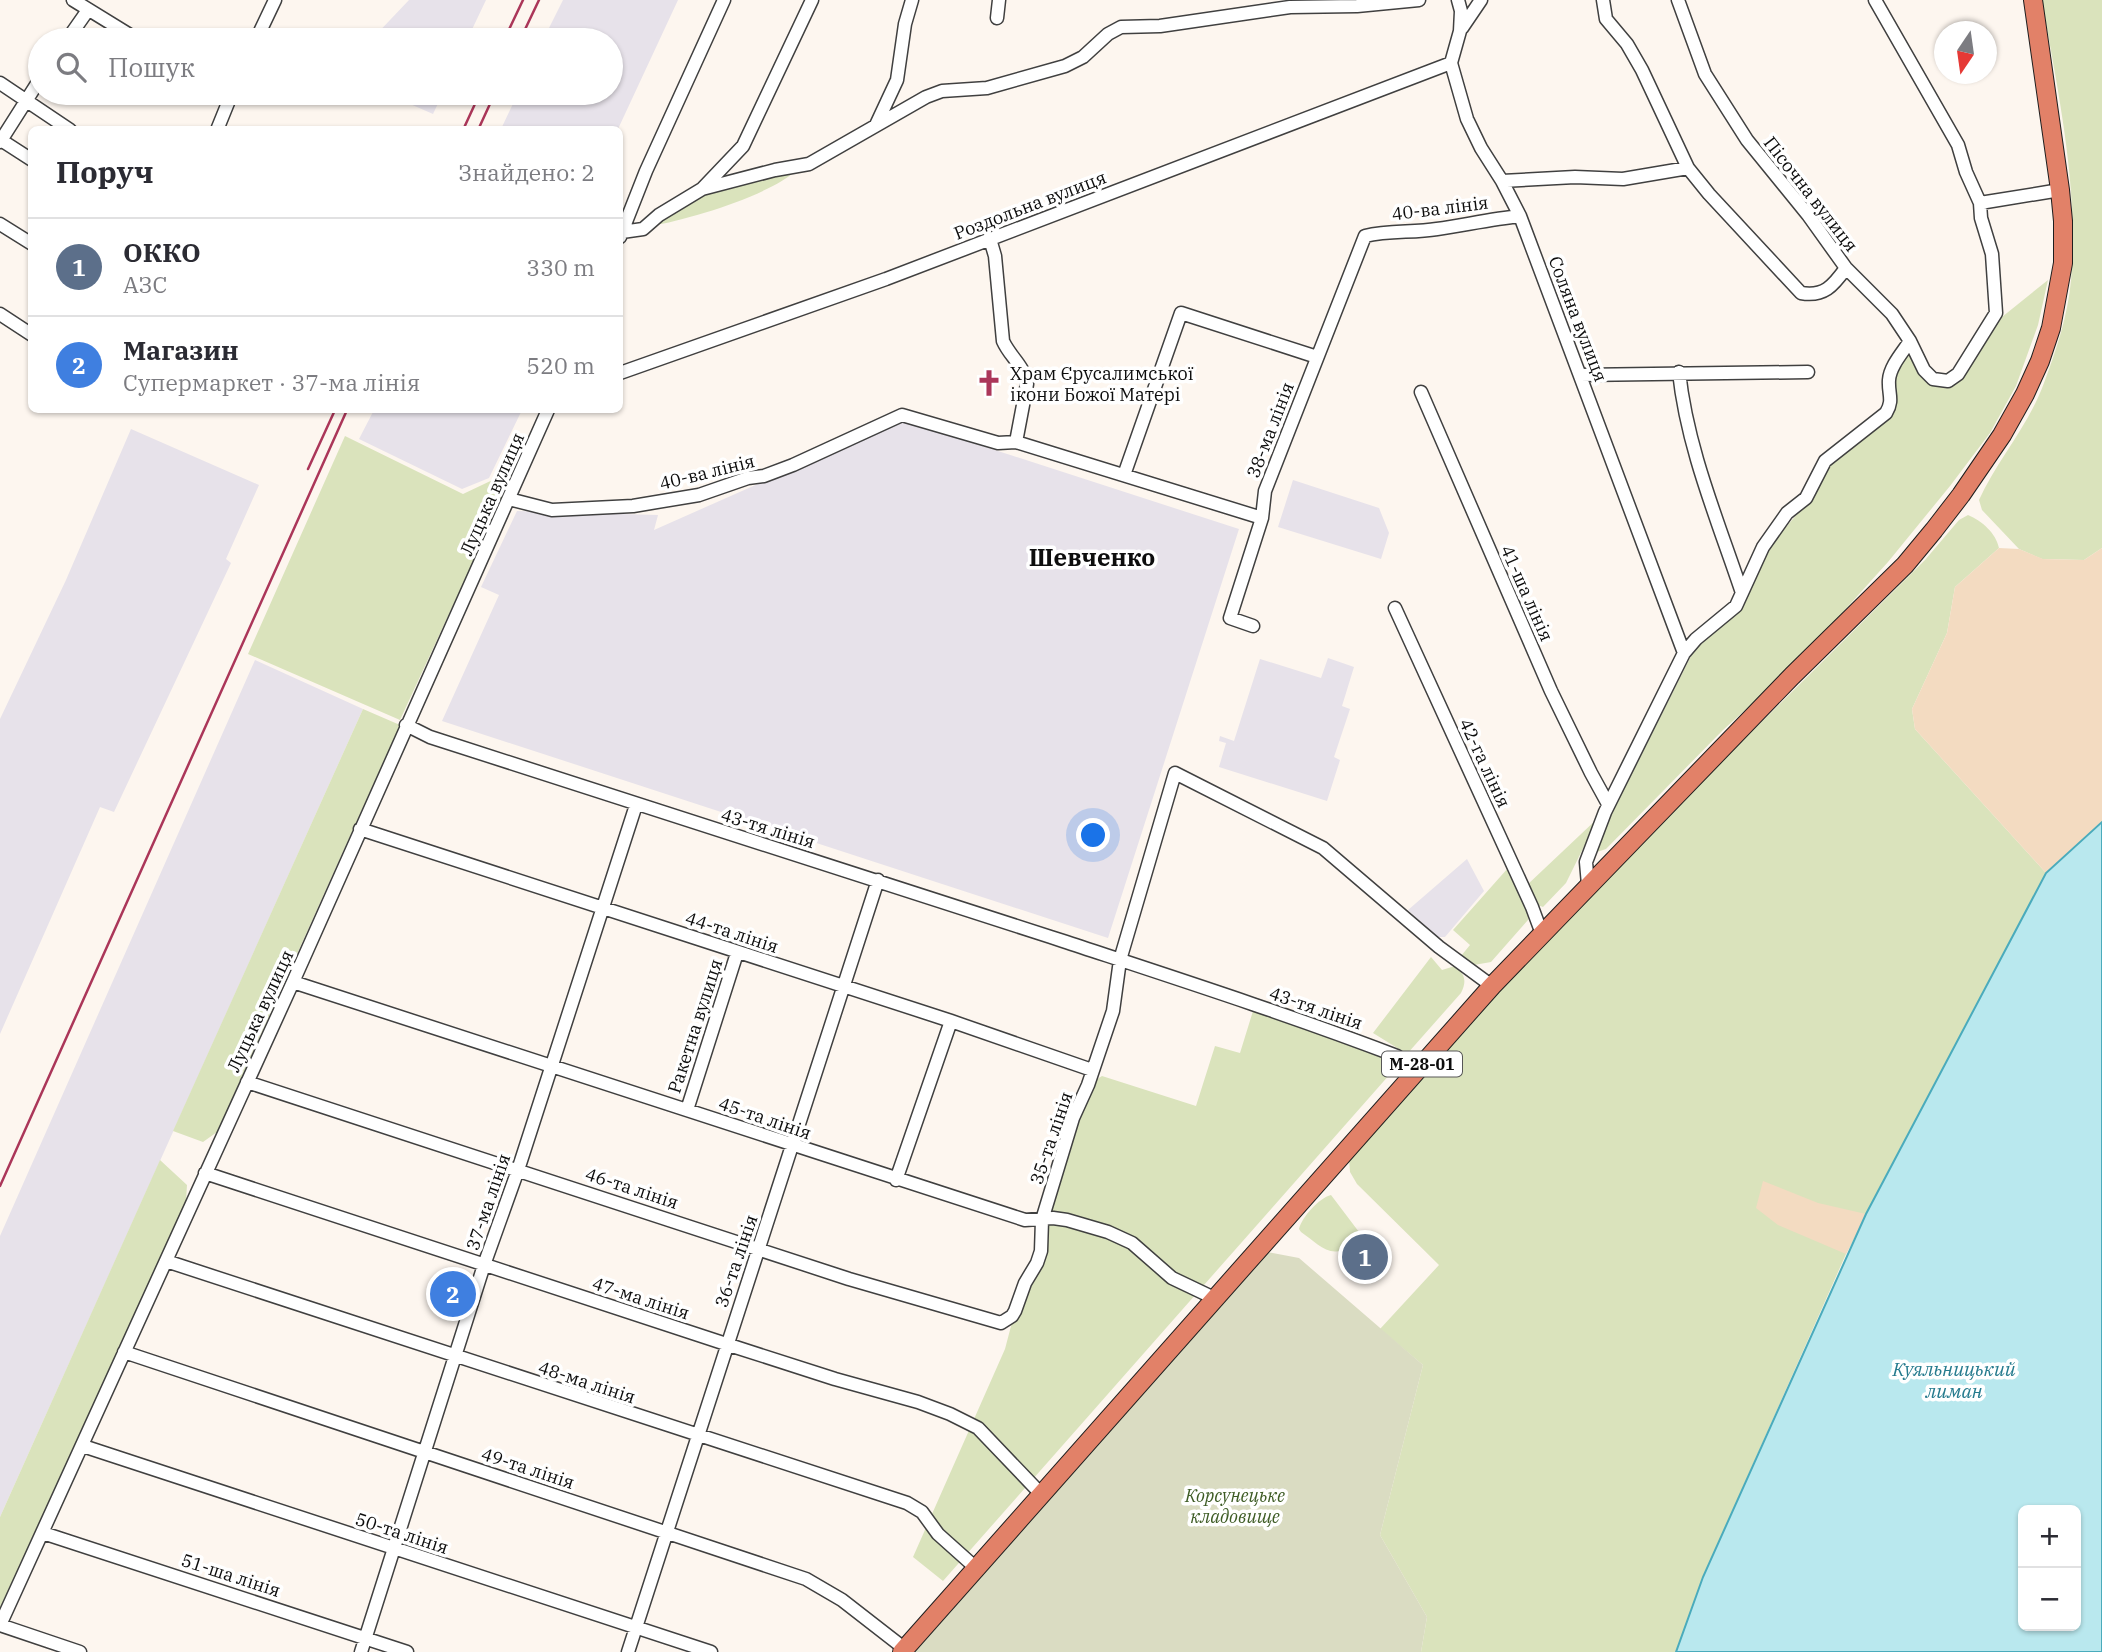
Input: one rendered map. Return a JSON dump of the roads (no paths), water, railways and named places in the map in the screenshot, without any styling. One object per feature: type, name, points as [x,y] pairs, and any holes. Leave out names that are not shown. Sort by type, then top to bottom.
[{"type":"highway","name":"М-28-01","points":[[904,1650],[1492,986],[1588,885],[1905,565],[1961,495],[2002,435],[2025,394],[2051,328],[2063,263],[2060,190],[2033,0]]},
{"type":"street","points":[[73,0],[118,28]]},
{"type":"street","points":[[262,28],[275,0]]},
{"type":"street","points":[[623,230],[646,171],[724,0]]},
{"type":"street","points":[[702,190],[744,146],[812,0]]},
{"type":"street","points":[[876,125],[897,80],[905,24],[912,0]]},
{"type":"street","points":[[997,18],[999,0]]},
{"type":"street","points":[[623,234],[643,229],[659,215],[702,190],[775,170],[809,164],[926,97],[942,91],[987,88],[1065,66],[1083,57],[1108,34],[1121,27],[1160,26],[1290,7],[1357,6],[1419,0]]},
{"type":"street","points":[[1458,0],[1461,11],[1460,32]]},
{"type":"street","points":[[1451,63],[1460,32],[1481,0]]},
{"type":"street","points":[[1603,0],[1606,19],[1627,44],[1642,69],[1688,168],[1709,194],[1801,293],[1812,295],[1829,290],[1846,268]]},
{"type":"street","name":"Пісочна вулиця","points":[[1678,0],[1705,74],[1747,140],[1808,215],[1846,268],[1892,313],[1928,375],[1941,382],[1958,374],[1996,313],[1992,254],[1980,218],[1980,203]]},
{"type":"street","points":[[1875,0],[1958,145],[1980,203],[2060,190]]},
{"type":"street","points":[[75,28],[88,10]]},
{"type":"street","name":"Соляна вулиця","points":[[1451,63],[1467,119],[1520,216],[1684,653]]},
{"type":"street","name":"Роздольна вулиця","points":[[623,372],[694,349],[990,239],[1451,63]]},
{"type":"street","points":[[0,83],[26,100]]},
{"type":"street","points":[[28,97],[1,141],[28,158]]},
{"type":"street","points":[[33,105],[64,126]]},
{"type":"street","points":[[218,126],[225,105]]},
{"type":"street","points":[[1502,181],[1575,177],[1623,178],[1688,168]]},
{"type":"street","name":"40-ва лінія","points":[[1365,236],[1380,232],[1435,230],[1479,220],[1520,216]]},
{"type":"street","points":[[0,224],[28,242]]},
{"type":"street","name":"38-ма лінія","points":[[1253,626],[1230,618],[1262,518],[1265,491],[1365,236]]},
{"type":"street","points":[[990,239],[995,256],[1003,341],[1026,376],[1027,384],[1016,443],[1262,518]]},
{"type":"street","points":[[1124,475],[1181,313],[1318,357]]},
{"type":"street","points":[[0,314],[28,332]]},
{"type":"street","points":[[1588,885],[1586,862],[1608,804],[1684,653],[1696,639],[1736,606],[1763,547],[1787,513],[1806,498],[1825,461],[1886,412],[1892,404],[1889,382],[1892,370],[1910,341]]},
{"type":"street","points":[[1679,372],[1683,409],[1742,593]]},
{"type":"street","points":[[1580,375],[1808,372]]},
{"type":"street","name":"41-ша лінія","points":[[1421,392],[1551,691],[1608,804]]},
{"type":"street","name":"Луцька вулиця","points":[[0,1625],[293,982],[547,413]]},
{"type":"street","name":"40-ва лінія","points":[[509,499],[552,510],[633,506],[699,495],[793,465],[902,415],[998,443],[1016,443]]},
{"type":"street","name":"42-га лінія","points":[[1395,608],[1542,934]]},
{"type":"street","name":"43-тя лінія","points":[[407,725],[430,737],[636,805],[878,880],[1364,1043],[1397,1056],[1416,1070]]},
{"type":"street","points":[[1121,960],[1175,773],[1323,848],[1439,947],[1492,986]]},
{"type":"street","name":"37-ма лінія","points":[[361,1652],[484,1265],[518,1170],[636,805]]},
{"type":"street","name":"44-та лінія","points":[[360,829],[951,1021],[1092,1070]]},
{"type":"street","name":"36-та лінія","points":[[628,1652],[878,880]]},
{"type":"street","name":"Ракетна вулиця","points":[[687,1110],[737,953]]},
{"type":"street","name":"35-та лінія","points":[[1006,1321],[1015,1311],[1041,1251],[1042,1220],[1073,1118],[1113,1011],[1121,960]]},
{"type":"street","name":"45-та лінія","points":[[293,982],[1024,1220],[1067,1220],[1108,1232],[1132,1243],[1172,1278],[1214,1298]]},
{"type":"street","points":[[896,1180],[951,1021]]},
{"type":"street","name":"46-та лінія","points":[[247,1082],[849,1279],[994,1323],[1006,1321]]},
{"type":"street","name":"47-ма лінія","points":[[205,1173],[726,1345],[950,1414],[978,1428],[1042,1495]]},
{"type":"street","name":"48-ма лінія","points":[[166,1261],[907,1503],[922,1512],[939,1534],[976,1568]]},
{"type":"street","name":"49-та лінія","points":[[124,1352],[783,1571],[825,1589],[904,1650]]},
{"type":"street","name":"50-та лінія","points":[[83,1446],[711,1652]]},
{"type":"street","name":"51-ша лінія","points":[[43,1533],[407,1652]]},
{"type":"street","points":[[0,1625],[80,1652]]},
{"type":"water","name":"Куяльницький лиман","points":[[2102,822],[2102,1652],[1676,1652],[1703,1577],[1866,1214],[2046,873]]},
{"type":"railway","points":[[510,28],[523,0]]},
{"type":"railway","points":[[526,28],[539,0]]},
{"type":"railway","points":[[465,126],[474,105]]},
{"type":"railway","points":[[480,126],[489,105]]},
{"type":"railway","points":[[308,469],[334,413]]},
{"type":"railway","points":[[0,1186],[346,413]]},
{"type":"place","name":"Храм Єрусалимської ікони Божої Матері","points":[[989,383]]},
{"type":"place","name":"ОККО","points":[[1365,1257]]},
{"type":"place","name":"Магазин","points":[[453,1294]]},
{"type":"district","name":"Шевченко","points":[[1092,557]]},
{"type":"park label","name":"Корсунецьке кладовище","points":[[1235,1505]]}]
